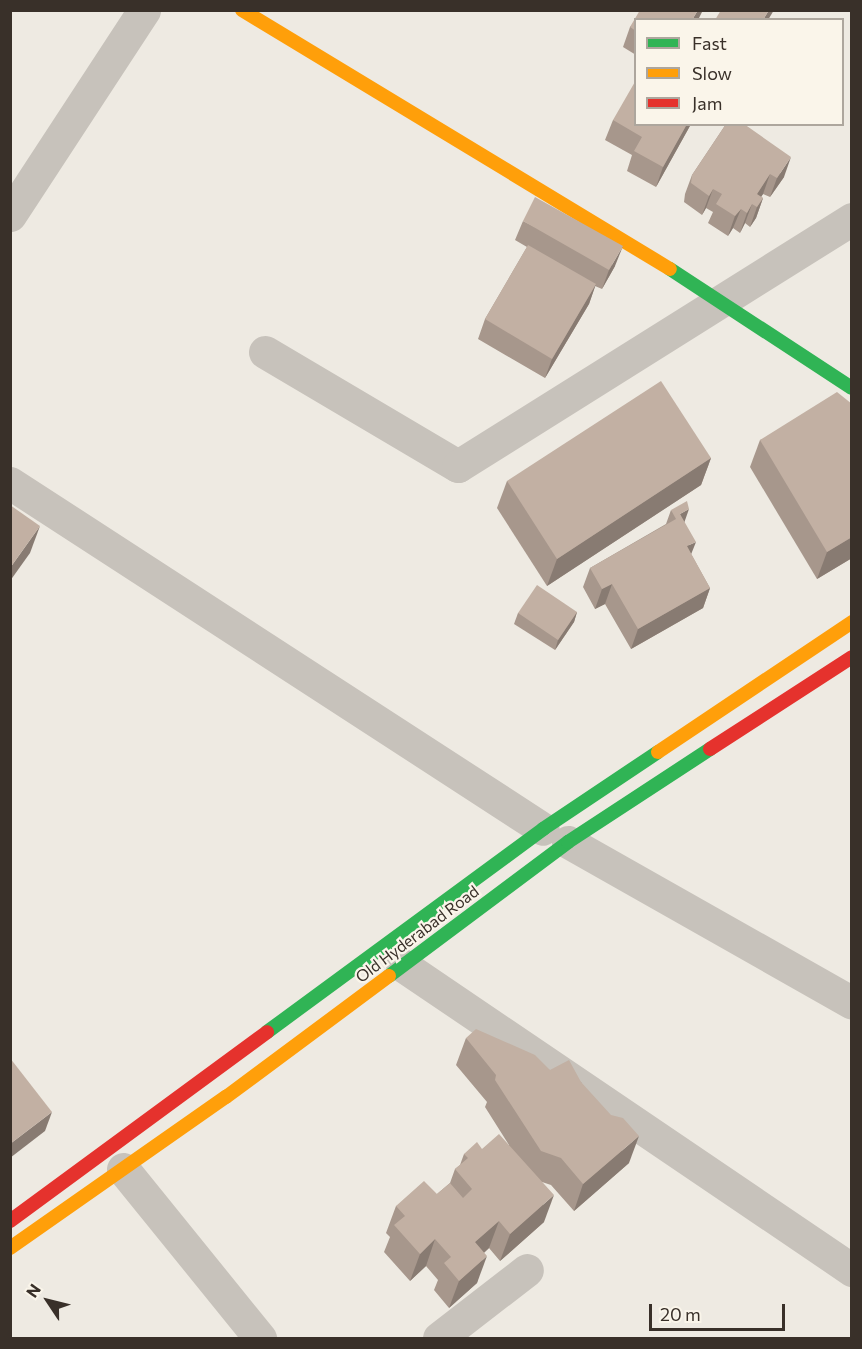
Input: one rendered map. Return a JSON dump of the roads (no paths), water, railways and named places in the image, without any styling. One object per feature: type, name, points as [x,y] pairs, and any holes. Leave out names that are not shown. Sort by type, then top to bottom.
[{"type":"main road","points":[[242,10],[616,233],[722,300],[852,388]]},
{"type":"main road","points":[[10,1221],[556,836],[852,622]]},
{"type":"main road","name":"Old Hyderabad Road","points":[[10,1248],[123,1169],[402,965],[556,836],[852,657]]},
{"type":"street","points":[[10,215],[144,10]]},
{"type":"street","points":[[265,352],[458,466],[852,219]]},
{"type":"street","points":[[10,483],[556,836],[852,1004]]},
{"type":"street","points":[[402,965],[852,1270]]},
{"type":"street","points":[[123,1169],[260,1338]]},
{"type":"street","points":[[439,1338],[527,1270]]}]
